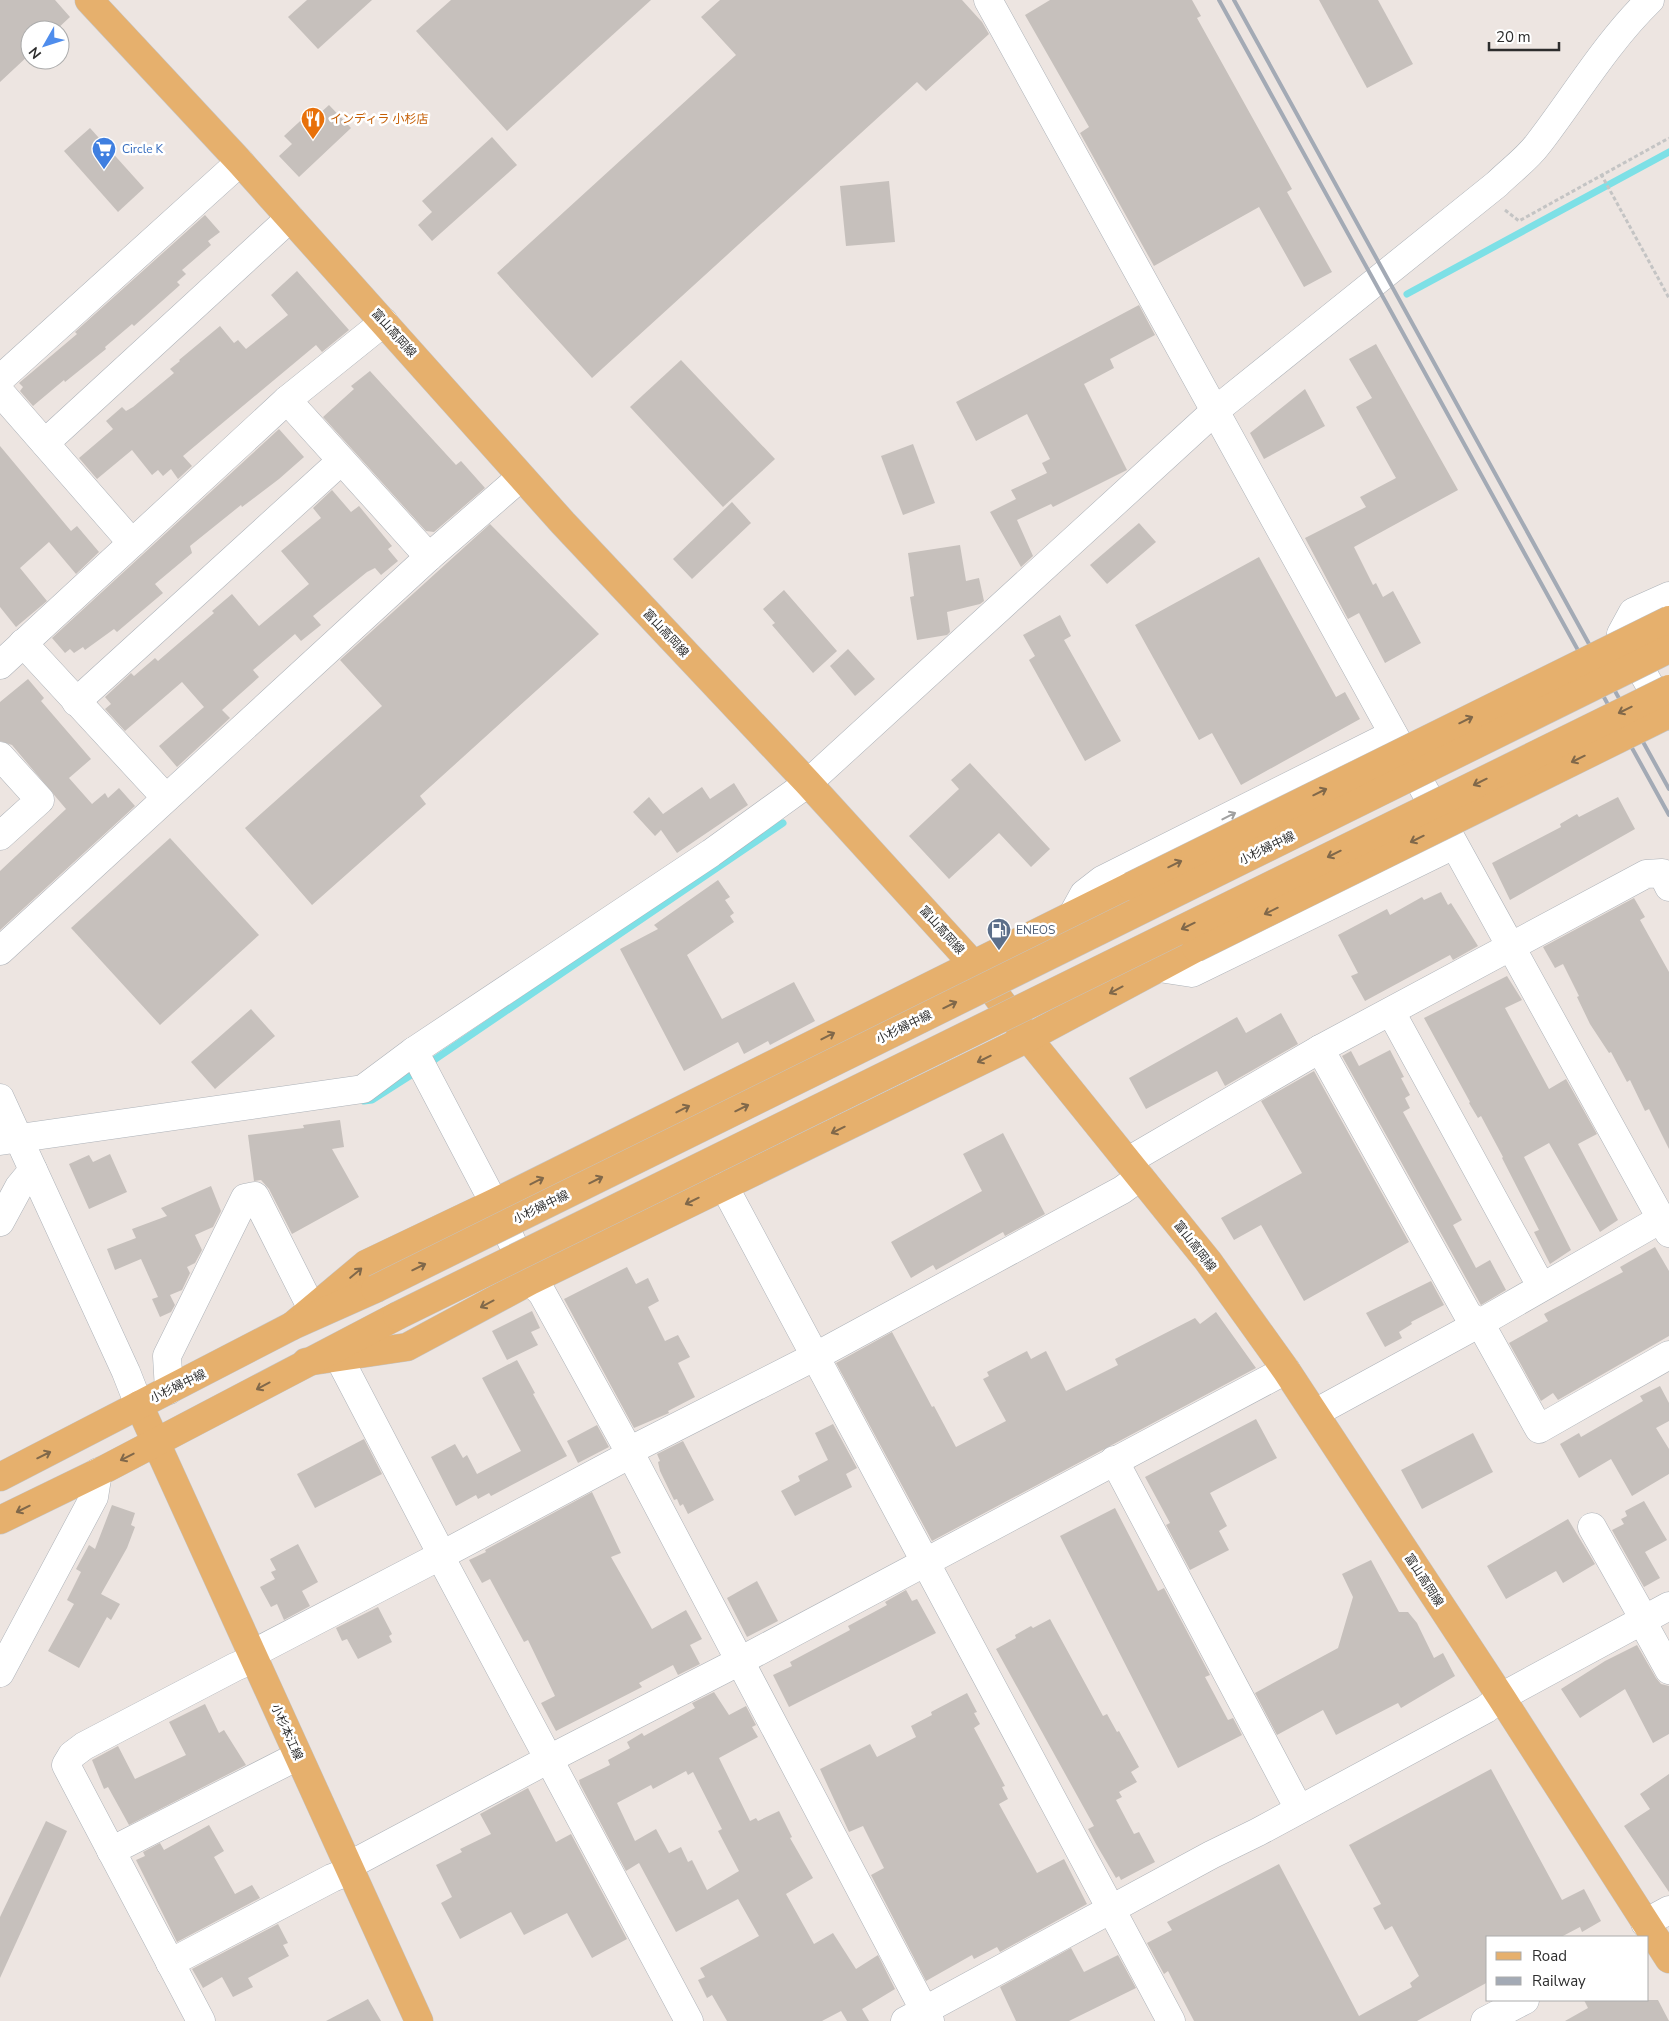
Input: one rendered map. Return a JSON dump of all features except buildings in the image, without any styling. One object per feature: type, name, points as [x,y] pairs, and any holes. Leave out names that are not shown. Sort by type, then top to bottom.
[{"type":"main road","name":"富山高岡線","points":[[89,0],[240,162],[521,477],[808,783],[973,964],[1028,1038],[1208,1261],[1286,1370],[1501,1697],[1647,1931],[1669,1959]]},
{"type":"main road","points":[[302,1318],[366,1264],[494,1203],[1073,914],[1669,620]]},
{"type":"main road","name":"小杉婦中線","points":[[139,1405],[302,1318],[375,1289],[1669,649]]},
{"type":"main road","points":[[0,1520],[98,1472],[397,1316],[1669,689]]},
{"type":"main road","points":[[306,1362],[407,1347],[530,1281],[1028,1038],[1196,948],[1669,714]]},
{"type":"main road","points":[[0,1477],[139,1405]]},
{"type":"main road","name":"小杉本江線","points":[[139,1405],[419,2021]]},
{"type":"street","points":[[988,0],[1665,1226],[1541,1286],[1480,1323],[1314,1413]]},
{"type":"street","points":[[10,1139],[362,1089],[414,1051],[711,853],[808,783],[1216,410],[1485,193],[1537,146],[1569,98],[1631,18],[1650,0]]},
{"type":"street","points":[[0,379],[240,162]]},
{"type":"street","points":[[45,443],[290,218]]},
{"type":"street","points":[[0,665],[287,400],[384,322]]},
{"type":"street","points":[[0,392],[132,542]]},
{"type":"street","points":[[287,400],[429,557]]},
{"type":"street","points":[[76,702],[341,461]]},
{"type":"street","points":[[0,951],[429,557],[521,477]]},
{"type":"street","points":[[1669,596],[1633,612],[1622,634],[1669,720]]},
{"type":"street","points":[[24,642],[76,702],[166,798]]},
{"type":"street","points":[[1073,914],[1084,894],[1102,880],[1393,734]]},
{"type":"street","points":[[0,756],[40,800],[0,836]]},
{"type":"street","points":[[1159,968],[1192,973],[1454,845]]},
{"type":"street","points":[[201,2021],[66,1765],[72,1755],[101,1737],[441,1556],[630,1452],[816,1356],[1122,1190],[1134,1169],[1320,1049],[1646,874],[1662,873],[1669,886]]},
{"type":"street","points":[[1391,1012],[1541,1286]]},
{"type":"street","points":[[1320,1049],[1468,1315],[1480,1323],[1539,1429],[1669,1355]]},
{"type":"street","points":[[414,1051],[494,1203],[530,1281],[542,1294],[630,1452],[740,1661],[920,2017],[1112,1908],[1486,1709],[1501,1697],[1669,1606]]},
{"type":"street","points":[[0,1098],[10,1139],[33,1170],[126,1372],[139,1405]]},
{"type":"street","points":[[0,1222],[19,1187],[33,1170]]},
{"type":"street","points":[[724,1186],[926,1560],[1171,2021]]},
{"type":"street","points":[[169,1390],[167,1356],[245,1198],[255,1196],[302,1318]]},
{"type":"street","points":[[339,1358],[351,1385],[548,1759],[689,2021]]},
{"type":"street","points":[[170,1962],[349,1869],[548,1759],[740,1661],[926,1560],[1286,1370]]},
{"type":"street","points":[[1114,1460],[1299,1809]]},
{"type":"street","points":[[0,1673],[94,1497],[98,1472]]},
{"type":"street","points":[[1592,1527],[1669,1670]]},
{"type":"street","points":[[111,1851],[298,1756]]},
{"type":"street","points":[[1647,1931],[1669,1910]]},
{"type":"street","points":[[1485,2021],[1523,2001]]},
{"type":"path","points":[[1485,193],[1519,221],[1600,174],[1669,138]]},
{"type":"path","points":[[1600,174],[1669,298]]},
{"type":"waterway","points":[[1407,294],[1669,152]]},
{"type":"waterway","points":[[428,1064],[783,823]]},
{"type":"waterway","points":[[364,1101],[372,1100],[419,1070]]},
{"type":"railway","points":[[1219,0],[1669,815]]},
{"type":"railway","points":[[1234,0],[1669,789]]},
{"type":"place","name":"インディラ 小杉店","points":[[313,140]]},
{"type":"place","name":"Circle K","points":[[104,170]]},
{"type":"place","name":"ENEOS","points":[[999,951]]}]
